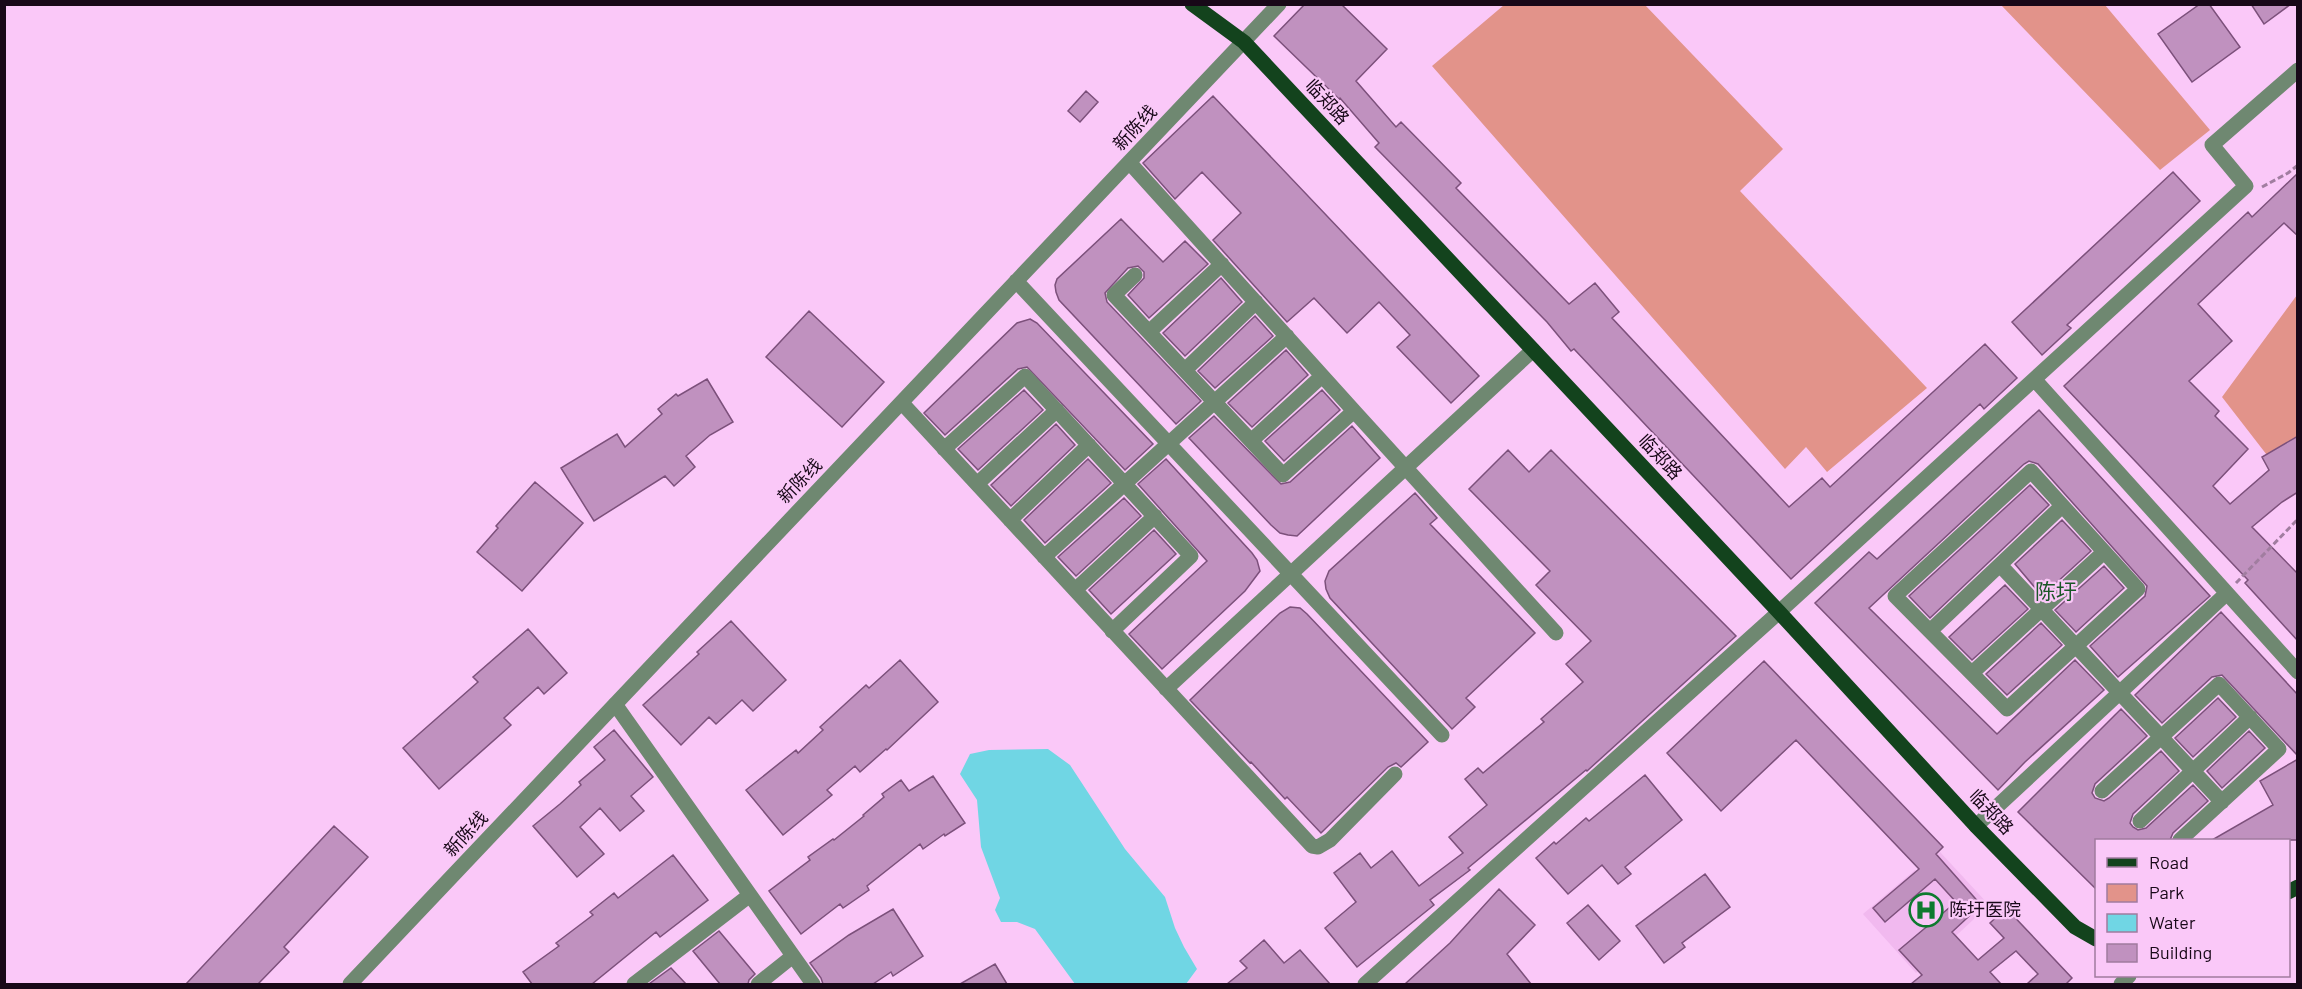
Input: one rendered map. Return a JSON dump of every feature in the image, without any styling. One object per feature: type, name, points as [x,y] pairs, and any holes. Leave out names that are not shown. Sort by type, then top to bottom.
[{"type":"main road","name":"临郑路","points":[[1191,4],[1244,42],[1779,612],[1976,826],[2075,927],[2095,938]]},
{"type":"street","name":"新陈线","points":[[350,984],[1279,4]]},
{"type":"street","points":[[1365,984],[2036,380],[2246,186],[2212,145],[2298,70]]},
{"type":"street","points":[[1129,162],[1556,633]]},
{"type":"street","points":[[1149,332],[1221,264]]},
{"type":"street","points":[[1135,275],[1114,295],[1283,475],[1354,411]]},
{"type":"street","points":[[1016,281],[1442,735]]},
{"type":"street","points":[[1185,370],[1256,302]]},
{"type":"street","points":[[1044,557],[1287,336]]},
{"type":"street","points":[[1166,689],[1533,351]]},
{"type":"street","points":[[945,449],[1025,376],[1125,483],[1191,556],[1112,631]]},
{"type":"street","points":[[1251,441],[1322,376]]},
{"type":"street","points":[[2036,380],[2298,672]]},
{"type":"street","points":[[902,402],[1312,846],[1318,847],[1330,840],[1395,774]]},
{"type":"street","points":[[977,484],[1057,410]]},
{"type":"street","points":[[1010,520],[1089,445]]},
{"type":"street","points":[[2031,471],[2062,506],[2138,589],[2007,710],[1895,596],[2031,471]]},
{"type":"street","points":[[1930,631],[2062,506]]},
{"type":"street","points":[[1075,590],[1155,516]]},
{"type":"street","points":[[1972,674],[2104,552]]},
{"type":"street","points":[[2000,565],[2222,802]]},
{"type":"street","points":[[1976,826],[2227,593]]},
{"type":"street","points":[[2102,791],[2219,684],[2279,749],[2181,839]]},
{"type":"street","points":[[615,704],[813,984]]},
{"type":"street","points":[[2140,821],[2250,717]]},
{"type":"street","points":[[634,984],[750,895]]},
{"type":"street","points":[[758,984],[793,956]]},
{"type":"path","points":[[2246,186],[2260,188],[2298,165]]},
{"type":"path","points":[[2227,593],[2288,526],[2298,519]]},
{"type":"shaded area","name":"陈圩医院","points":[[1940,852],[1989,905],[1916,973],[1863,914],[1915,870],[1918,873]]},
{"type":"green space","points":[[1504,5],[1645,5],[1783,149],[1740,191],[1927,388],[1827,472],[1806,447],[1785,469],[1432,66]]},
{"type":"green space","points":[[2001,5],[2105,5],[2210,130],[2160,170]]},
{"type":"green space","points":[[2297,295],[2297,442],[2270,459],[2222,397]]},
{"type":"water","points":[[1048,749],[1070,765],[1125,849],[1165,897],[1175,928],[1197,969],[1186,984],[1075,984],[1035,929],[1017,922],[1001,922],[995,910],[1000,898],[981,847],[977,800],[960,774],[970,754],[989,750]]},
{"type":"building","points":[[1305,4],[1341,4],[1387,49],[1356,81],[1396,127],[1401,122],[1461,183],[1456,188],[1569,304],[1595,283],[1619,312],[1612,318],[1789,507],[1822,478],[1830,487],[1985,344],[2017,378],[1984,409],[1980,404],[1791,579],[1574,349],[1571,351],[1547,322],[1375,147],[1379,143],[1340,98],[1274,36]]},
{"type":"building","points":[[2200,4],[2209,4],[2240,47],[2192,82],[2158,34]]},
{"type":"building","points":[[2251,4],[2291,4],[2264,24]]},
{"type":"building","points":[[1086,91],[1098,102],[1080,122],[1068,111]]},
{"type":"building","points":[[1213,96],[1479,376],[1451,403],[1397,347],[1410,335],[1379,302],[1347,333],[1314,298],[1287,322],[1213,240],[1241,213],[1202,172],[1175,199],[1143,163]]},
{"type":"building","points":[[2173,172],[2200,201],[2067,325],[2071,328],[2042,355],[2012,322]]},
{"type":"building","points":[[2298,173],[2298,236],[2284,223],[2198,304],[2232,341],[2189,381],[2219,411],[2215,416],[2248,449],[2213,486],[2230,504],[2269,470],[2262,457],[2298,436],[2298,492],[2252,527],[2298,574],[2298,641],[2245,583],[2248,580],[2064,386],[2248,212],[2252,217]]},
{"type":"building","points":[[1121,219],[1163,262],[1185,241],[1208,264],[1149,318],[1128,295],[1144,278],[1144,272],[1138,266],[1128,268],[1105,293],[1107,302],[1201,401],[1176,424],[1059,300],[1056,292],[1057,279]]},
{"type":"building","points":[[1221,278],[1242,302],[1185,356],[1163,333]]},
{"type":"building","points":[[809,311],[884,382],[842,427],[766,357]]},
{"type":"building","points":[[1255,316],[1273,336],[1215,388],[1198,371]]},
{"type":"building","points":[[1030,319],[1037,323],[1153,444],[1125,470],[1027,367],[1018,369],[945,435],[924,413],[1017,323]]},
{"type":"building","points":[[1286,350],[1308,375],[1252,427],[1228,403]]},
{"type":"building","points":[[707,379],[733,422],[710,435],[686,456],[695,467],[674,486],[665,476],[594,521],[561,468],[617,434],[625,447],[662,414],[658,409],[676,394],[678,396]]},
{"type":"building","points":[[1024,390],[1043,410],[978,470],[958,449]]},
{"type":"building","points":[[1322,390],[1340,410],[1284,461],[1265,441]]},
{"type":"building","points":[[2039,410],[2210,596],[2118,677],[2090,646],[2145,596],[2147,586],[2038,464],[2029,461],[2024,464],[1869,608],[1997,734],[2075,660],[2104,690],[2025,762],[1998,790],[1815,603],[1869,552],[1877,559]]},
{"type":"building","points":[[1214,416],[1281,484],[1290,482],[1352,426],[1380,458],[1297,536],[1280,533],[1189,438]]},
{"type":"building","points":[[1056,424],[1075,445],[1011,506],[991,485]]},
{"type":"building","points":[[1508,450],[1529,472],[1551,450],[1736,636],[1587,771],[1468,868],[1470,870],[1430,900],[1434,905],[1357,967],[1325,928],[1356,902],[1334,873],[1360,853],[1371,868],[1392,851],[1419,886],[1463,853],[1449,837],[1487,805],[1465,779],[1478,768],[1483,773],[1544,722],[1541,719],[1583,682],[1566,664],[1591,641],[1536,585],[1550,571],[1469,489]]},
{"type":"building","points":[[1088,459],[1111,483],[1045,543],[1024,520]]},
{"type":"building","points":[[1166,459],[1252,553],[1260,571],[1245,591],[1162,669],[1129,634],[1207,561],[1138,484]]},
{"type":"building","points":[[535,482],[583,523],[522,591],[477,552],[498,528],[496,526]]},
{"type":"building","points":[[2030,485],[2049,505],[1930,618],[1909,596]]},
{"type":"building","points":[[1415,493],[1437,518],[1430,524],[1535,633],[1466,698],[1475,707],[1452,729],[1330,598],[1326,589],[1325,581],[1329,571]]},
{"type":"building","points":[[1124,498],[1141,516],[1076,576],[1058,557]]},
{"type":"building","points":[[2062,520],[2091,551],[2042,596],[2015,564]]},
{"type":"building","points":[[1154,530],[1176,554],[1111,614],[1089,590]]},
{"type":"building","points":[[2104,566],[2124,588],[2076,632],[2055,610]]},
{"type":"building","points":[[2005,585],[2028,609],[1972,660],[1949,637]]},
{"type":"building","points":[[1290,607],[1300,608],[1307,614],[1428,742],[1401,767],[1396,763],[1388,767],[1321,833],[1190,700],[1280,613]]},
{"type":"building","points":[[2221,612],[2298,695],[2298,756],[2222,675],[2212,677],[2162,723],[2135,695]]},
{"type":"building","points":[[731,621],[786,680],[753,711],[742,700],[716,724],[709,717],[681,745],[643,705]]},
{"type":"building","points":[[2041,623],[2062,645],[2007,695],[1986,674]]},
{"type":"building","points":[[528,629],[567,673],[544,694],[538,687],[504,718],[511,725],[439,789],[403,748],[478,682],[473,677]]},
{"type":"building","points":[[900,660],[938,702],[860,772],[855,766],[827,790],[832,795],[783,835],[746,790],[796,750],[798,753],[823,730],[820,727],[866,685],[869,688]]},
{"type":"building","points":[[1764,661],[1943,847],[1936,854],[1981,905],[1952,932],[1978,960],[2004,938],[1990,923],[2006,908],[2072,978],[2066,984],[2027,984],[2038,974],[2016,951],[1990,972],[2001,984],[1911,984],[1922,975],[1899,950],[1956,902],[1935,879],[1885,922],[1873,908],[1919,869],[1796,740],[1721,811],[1667,753]]},
{"type":"building","points":[[2218,698],[2236,717],[2193,757],[2175,738]]},
{"type":"building","points":[[2121,709],[2147,736],[2095,784],[2092,793],[2095,798],[2104,801],[2109,798],[2161,751],[2179,771],[2133,814],[2130,823],[2133,827],[2138,830],[2146,828],[2193,785],[2208,801],[2173,833],[2170,839],[2095,839],[2095,888],[2018,812]]},
{"type":"building","points":[[614,730],[653,777],[631,796],[644,811],[620,831],[600,808],[580,827],[604,854],[577,877],[533,826],[581,785],[579,782],[605,760],[594,747]]},
{"type":"building","points":[[2249,731],[2265,748],[2222,788],[2207,771]]},
{"type":"building","points":[[2298,759],[2298,840],[2214,839],[2273,805],[2260,781]]},
{"type":"building","points":[[1645,775],[1682,820],[1625,867],[1631,874],[1618,884],[1602,865],[1568,894],[1536,858],[1586,818],[1589,821]]},
{"type":"building","points":[[933,776],[965,823],[923,849],[920,844],[867,886],[869,890],[843,908],[840,904],[801,934],[769,891],[810,860],[808,857],[864,816],[884,797],[882,794],[901,780],[909,791]]},
{"type":"building","points":[[334,826],[368,857],[284,947],[289,952],[258,984],[186,984]]},
{"type":"building","points":[[673,855],[708,900],[660,937],[656,932],[592,984],[532,984],[523,972],[559,946],[556,943],[593,915],[590,912],[614,893],[618,898]]},
{"type":"building","points":[[1705,874],[1730,907],[1682,943],[1685,947],[1664,963],[1636,926]]},
{"type":"building","points":[[1499,889],[1535,925],[1507,954],[1531,984],[1405,984],[1450,943]]},
{"type":"building","points":[[1588,905],[1620,941],[1599,960],[1567,923]]},
{"type":"building","points":[[893,909],[923,956],[893,976],[891,972],[873,984],[823,984],[810,963],[849,935]]},
{"type":"building","points":[[719,931],[755,974],[748,984],[720,984],[693,951]]},
{"type":"building","points":[[1264,940],[1284,963],[1300,950],[1330,984],[1227,984],[1247,968],[1240,961]]},
{"type":"building","points":[[995,964],[1007,984],[960,984]]},
{"type":"building","points":[[671,968],[686,984],[649,984]]},
{"type":"place","name":"陈圩医院","points":[[1926,910]]},
{"type":"district","name":"陈圩","points":[[2056,592]]}]
